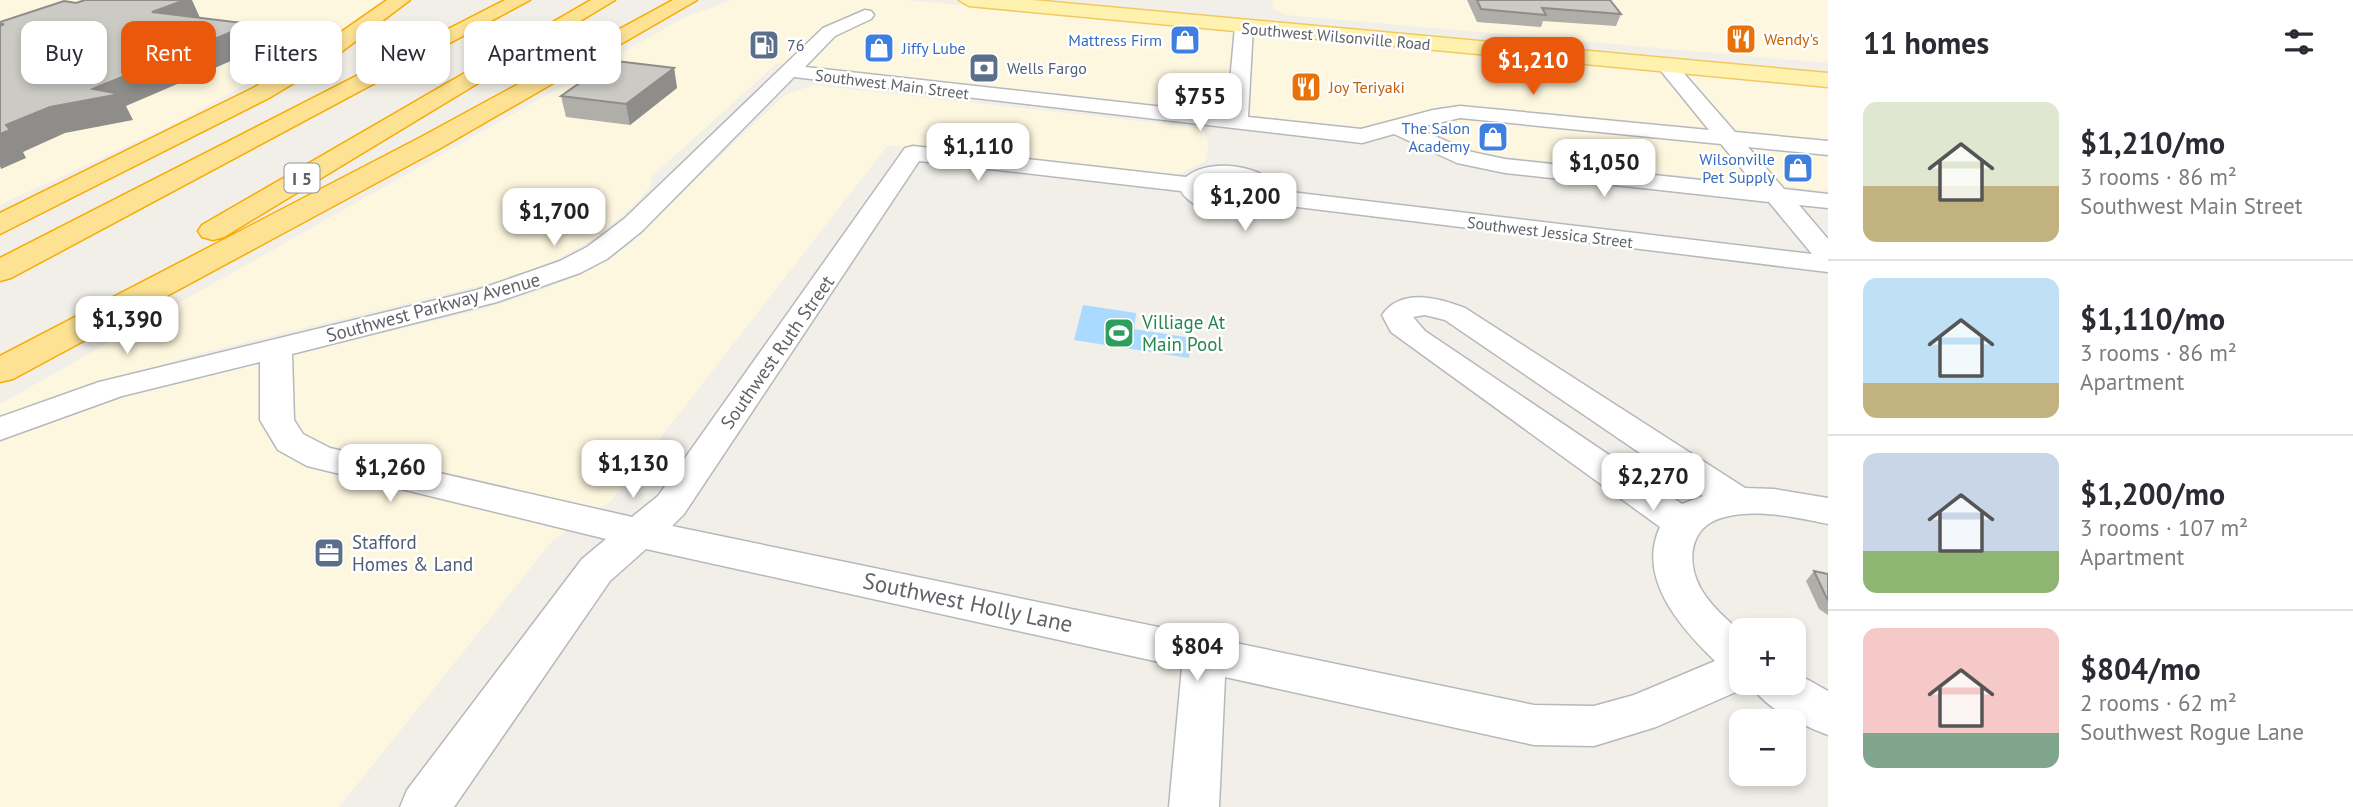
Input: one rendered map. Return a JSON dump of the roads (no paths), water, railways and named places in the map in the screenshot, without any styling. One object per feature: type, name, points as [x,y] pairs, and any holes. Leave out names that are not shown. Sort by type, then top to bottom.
[{"type":"highway","points":[[0,225],[261,93],[316,60],[400,0]]},
{"type":"highway","points":[[0,271],[520,0]]},
{"type":"highway","name":"I 5","points":[[0,356],[605,0]]},
{"type":"highway","name":"I 5","points":[[0,371],[430,143],[687,1]]},
{"type":"main road","name":"Southwest Wilsonville Road","points":[[969,0],[1246,14],[1667,66],[1828,80]]},
{"type":"main road","name":"Southwest Wilsonville Road","points":[[1088,0],[1828,69]]},
{"type":"street","points":[[1237,124],[1246,14]]},
{"type":"street","name":"Southwest Parkway Avenue","points":[[0,429],[111,389],[487,296],[544,278],[584,260],[633,225],[829,32],[865,15]]},
{"type":"street","points":[[1667,66],[1828,256]]},
{"type":"street","name":"Southwest Main Street","points":[[789,71],[1237,124],[1362,136],[1399,128],[1433,116],[1460,112],[1828,148]]},
{"type":"street","points":[[1215,174],[1222,134],[1237,124]]},
{"type":"street","points":[[1237,124],[1253,137],[1251,178]]},
{"type":"street","points":[[1399,128],[1465,158],[1495,165],[1828,201]]},
{"type":"street","name":"Southwest Ruth Street","points":[[425,807],[596,570],[671,505],[913,153],[1192,185]]},
{"type":"street","points":[[1192,185],[1197,179],[1215,174],[1251,178],[1271,190],[1273,197]]},
{"type":"street","name":"Southwest Jessica Street","points":[[1192,185],[1200,199],[1228,209],[1259,208],[1269,204],[1273,197],[1828,264]]},
{"type":"street","points":[[1682,523],[1414,337],[1402,326],[1397,315],[1403,309],[1416,306],[1436,307],[1455,314],[1737,501]]},
{"type":"street","name":"Southwest Holly Lane","points":[[276,347],[277,420],[290,442],[320,458],[639,533],[1534,724],[1594,726],[1640,713],[1729,675]]},
{"type":"street","points":[[1729,648],[1704,624],[1680,588],[1671,558],[1673,538],[1682,523],[1706,507],[1737,501],[1771,501],[1828,511]]},
{"type":"street","points":[[1194,807],[1205,652]]},
{"type":"street","points":[[1795,695],[1828,715]]},
{"type":"water","name":"Villiage At Main Pool","points":[[1083,305],[1136,313],[1134,329],[1191,338],[1189,358],[1074,340]]},
{"type":"place","name":"Wendy's","points":[[1741,39]]},
{"type":"place","name":"Mattress Firm","points":[[1185,40]]},
{"type":"place","name":"76","points":[[764,45]]},
{"type":"place","name":"Jiffy Lube","points":[[879,48]]},
{"type":"place","name":"Wells Fargo","points":[[984,68]]},
{"type":"place","name":"Joy Teriyaki","points":[[1306,87]]},
{"type":"place","name":"The Salon Academy","points":[[1493,137]]},
{"type":"place","name":"Wilsonville Pet Supply","points":[[1798,168]]},
{"type":"place","name":"Villiage At Main Pool","points":[[1119,333]]},
{"type":"place","name":"Stafford Homes & Land","points":[[329,553]]}]
